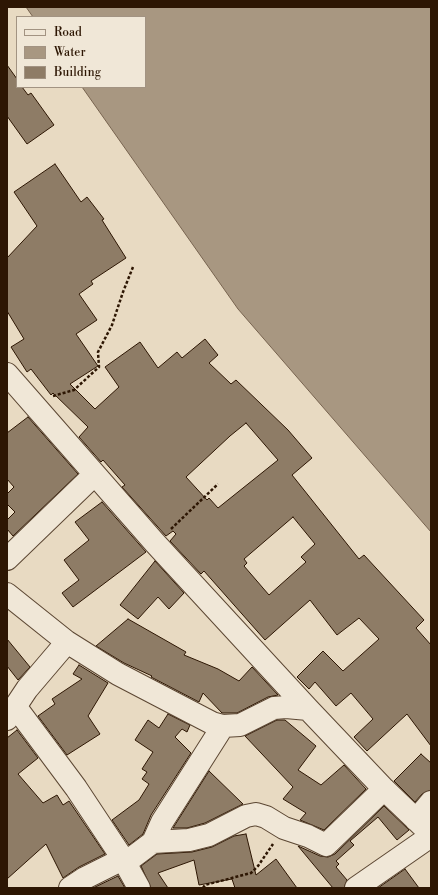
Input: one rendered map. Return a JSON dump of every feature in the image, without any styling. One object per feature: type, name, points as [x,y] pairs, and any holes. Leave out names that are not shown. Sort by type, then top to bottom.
[{"type":"street","points":[[7,374],[155,543],[308,709],[384,789],[426,830]]},
{"type":"street","points":[[7,559],[94,474]]},
{"type":"street","points":[[7,594],[67,642],[118,674],[212,723],[223,726],[240,725],[274,708],[286,707],[308,709]]},
{"type":"street","points":[[67,642],[27,689],[11,713],[76,788],[124,861],[139,888]]},
{"type":"street","points":[[153,842],[162,822],[223,726]]},
{"type":"street","points":[[70,888],[85,878],[124,861],[153,842],[189,840],[209,835],[246,816],[256,814],[266,817],[284,828],[308,836],[326,845],[384,789]]},
{"type":"street","points":[[356,888],[426,830],[431,802]]},
{"type":"path","points":[[32,402],[74,390],[99,367],[98,352],[112,324],[123,292],[134,267]]},
{"type":"path","points":[[155,543],[218,484]]},
{"type":"path","points":[[202,888],[251,873],[258,866],[284,828]]},
{"type":"water","points":[[26,7],[431,7],[431,532],[238,309],[83,88],[146,88],[146,16],[32,16]]},
{"type":"building","points":[[7,65],[16,78],[16,88],[23,88],[28,95],[31,93],[54,125],[27,144],[7,116]]},
{"type":"building","points":[[55,164],[81,202],[87,197],[104,219],[102,220],[126,258],[91,281],[93,284],[79,294],[97,320],[76,334],[98,366],[70,384],[95,409],[119,387],[105,367],[140,342],[158,368],[177,352],[182,358],[205,339],[218,355],[209,363],[231,384],[236,380],[288,430],[312,458],[292,475],[359,559],[364,555],[424,620],[416,628],[431,645],[431,746],[407,714],[367,751],[354,737],[373,719],[351,693],[336,706],[315,682],[309,689],[297,677],[323,651],[343,671],[379,639],[359,618],[337,635],[310,600],[265,640],[204,571],[201,574],[170,541],[176,534],[173,531],[166,536],[122,487],[125,485],[103,460],[101,462],[79,437],[88,427],[53,393],[51,395],[31,369],[27,372],[11,347],[24,339],[7,311],[7,258],[37,226],[14,192]],"holes":[[[246,423],[278,460],[218,508],[209,498],[207,500],[186,477]],[[293,517],[315,544],[301,557],[306,562],[269,595],[244,566],[247,563],[244,559]]]},
{"type":"building","points":[[28,417],[78,474],[13,536],[7,529],[7,520],[15,512],[7,504],[7,494],[14,487],[7,479],[7,433]]},
{"type":"building","points":[[102,502],[146,552],[73,607],[62,593],[79,580],[64,560],[89,540],[75,522]]},
{"type":"building","points":[[155,561],[184,593],[169,609],[158,597],[138,619],[120,605]]},
{"type":"building","points":[[128,619],[186,652],[184,655],[218,669],[239,681],[252,667],[278,695],[268,697],[237,713],[222,713],[203,693],[199,702],[151,677],[152,676],[124,663],[96,646]]},
{"type":"building","points":[[7,639],[30,667],[18,680],[7,666]]},
{"type":"building","points":[[79,665],[108,683],[88,716],[100,734],[67,755],[38,716],[55,704],[52,699],[82,679],[73,674]]},
{"type":"building","points":[[168,714],[190,725],[187,732],[182,729],[175,737],[191,753],[151,815],[143,834],[129,845],[112,820],[139,800],[149,784],[142,779],[147,772],[142,769],[153,752],[135,740],[148,720],[159,728]]},
{"type":"building","points":[[277,720],[285,720],[316,746],[298,770],[321,785],[344,765],[366,789],[324,830],[300,820],[306,813],[283,799],[293,787],[245,736]]},
{"type":"building","points":[[17,730],[38,758],[18,774],[43,803],[57,795],[63,805],[69,801],[105,854],[79,867],[63,878],[46,844],[7,879],[7,738]]},
{"type":"building","points":[[421,754],[431,763],[431,790],[422,794],[415,802],[394,781]]},
{"type":"building","points":[[209,771],[243,804],[205,823],[187,828],[173,828]]},
{"type":"building","points":[[384,806],[409,830],[397,840],[378,817],[350,841],[354,845],[336,861],[339,864],[336,867],[347,880],[344,888],[333,888],[298,846],[320,856],[328,857],[335,854]]},
{"type":"building","points":[[246,834],[256,875],[276,859],[297,888],[235,888],[232,879],[199,885],[194,860],[158,873],[168,888],[151,888],[141,866],[157,854],[192,852],[212,847],[234,836]]},
{"type":"building","points":[[405,869],[419,888],[378,888]]},
{"type":"building","points":[[118,876],[125,888],[93,888]]}]
